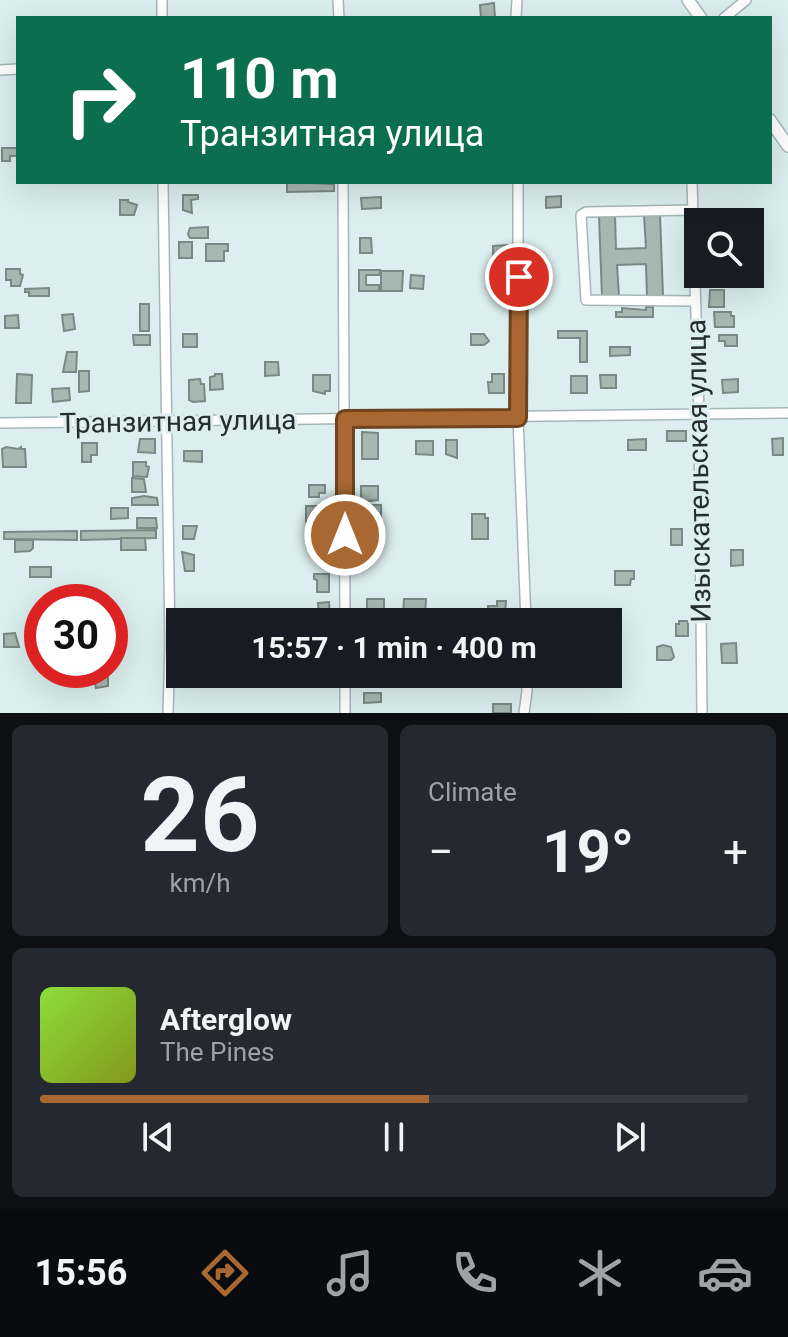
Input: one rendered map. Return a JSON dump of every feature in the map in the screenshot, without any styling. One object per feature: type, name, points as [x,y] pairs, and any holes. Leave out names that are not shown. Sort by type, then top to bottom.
[{"type":"main road","points":[[772,123],[788,146]]},
{"type":"street","points":[[726,16],[746,0]]},
{"type":"street","points":[[163,184],[170,644],[168,713]]},
{"type":"street","points":[[343,184],[345,608]]},
{"type":"street","points":[[518,184],[518,418],[525,608]]},
{"type":"street","name":"Изыскательская улица","points":[[692,184],[693,208]]},
{"type":"street","points":[[684,210],[586,212],[581,215],[586,300],[695,301]]},
{"type":"street","name":"Изыскательская улица","points":[[695,288],[702,713]]},
{"type":"street","name":"Транзитная улица","points":[[0,423],[788,413]]},
{"type":"street","points":[[345,688],[345,713]]},
{"type":"street","points":[[524,713],[527,688]]},
{"type":"building","points":[[494,3],[495,16],[481,16],[480,5]]},
{"type":"building","points":[[2,148],[16,148],[16,156],[10,156],[10,161],[2,161]]},
{"type":"building","points":[[287,184],[334,184],[334,191],[287,192]]},
{"type":"building","points":[[183,195],[198,195],[198,199],[191,200],[192,213],[183,210]]},
{"type":"building","points":[[561,196],[561,207],[546,208],[546,197]]},
{"type":"building","points":[[381,197],[381,208],[362,209],[361,198]]},
{"type":"building","points":[[120,200],[137,205],[134,215],[120,215]]},
{"type":"building","points":[[660,214],[663,296],[647,296],[646,264],[617,265],[619,296],[602,297],[599,216],[615,216],[616,249],[646,248],[644,215]]},
{"type":"building","points":[[208,227],[208,238],[190,238],[188,234],[190,228]]},
{"type":"building","points":[[360,238],[371,238],[372,253],[360,253]]},
{"type":"building","points":[[179,242],[192,242],[192,258],[179,258]]},
{"type":"building","points":[[206,244],[228,244],[224,261],[206,261]]},
{"type":"building","points":[[507,245],[508,257],[493,258],[493,246]]},
{"type":"building","points":[[6,269],[20,269],[23,275],[20,286],[11,286],[11,280],[6,280]]},
{"type":"building","points":[[359,270],[380,270],[379,275],[366,275],[366,285],[379,285],[379,291],[359,291]]},
{"type":"building","points":[[381,271],[403,271],[402,291],[381,291]]},
{"type":"building","points":[[411,275],[424,276],[423,289],[410,288]]},
{"type":"building","points":[[49,288],[49,296],[29,296],[29,292],[25,292],[25,289]]},
{"type":"building","points":[[710,290],[724,290],[724,307],[709,307]]},
{"type":"building","points":[[140,304],[149,304],[149,331],[140,331]]},
{"type":"building","points":[[646,307],[653,307],[653,317],[616,317],[616,312],[622,312],[622,308],[646,310]]},
{"type":"building","points":[[714,312],[731,312],[734,327],[715,327]]},
{"type":"building","points":[[73,314],[75,329],[64,331],[62,315]]},
{"type":"building","points":[[18,315],[19,328],[5,328],[5,316]]},
{"type":"building","points":[[558,331],[587,331],[587,362],[580,362],[580,338],[558,338]]},
{"type":"building","points":[[183,334],[197,334],[197,347],[183,347]]},
{"type":"building","points":[[471,334],[484,334],[489,341],[484,345],[471,345]]},
{"type":"building","points":[[133,335],[150,335],[150,345],[134,345]]},
{"type":"building","points":[[719,335],[737,335],[737,346],[725,346],[725,341],[719,341]]},
{"type":"building","points":[[610,347],[630,347],[630,355],[610,356]]},
{"type":"building","points":[[67,352],[77,352],[76,372],[63,372]]},
{"type":"building","points":[[265,362],[278,362],[279,375],[265,376]]},
{"type":"building","points":[[79,371],[89,371],[89,391],[79,392]]},
{"type":"building","points":[[17,374],[32,375],[31,403],[16,403]]},
{"type":"building","points":[[222,374],[223,389],[210,390],[210,377]]},
{"type":"building","points":[[492,374],[504,374],[504,393],[489,393],[488,382],[492,382]]},
{"type":"building","points":[[313,375],[330,375],[330,391],[325,391],[325,394],[313,391]]},
{"type":"building","points":[[600,375],[616,375],[616,388],[601,388]]},
{"type":"building","points":[[571,376],[587,376],[587,393],[571,393]]},
{"type":"building","points":[[200,379],[204,384],[205,401],[193,402],[189,400],[189,380]]},
{"type":"building","points":[[738,379],[738,392],[723,393],[722,380]]},
{"type":"building","points":[[69,388],[70,400],[53,402],[52,389]]},
{"type":"building","points":[[667,431],[686,431],[686,441],[667,441]]},
{"type":"building","points":[[362,432],[378,433],[378,459],[362,459]]},
{"type":"building","points":[[783,438],[783,455],[773,455],[772,439]]},
{"type":"building","points":[[140,439],[155,439],[155,453],[138,452]]},
{"type":"building","points":[[646,439],[646,450],[628,450],[628,440]]},
{"type":"building","points":[[446,440],[457,440],[457,458],[446,454]]},
{"type":"building","points":[[416,441],[433,441],[433,455],[416,454]]},
{"type":"building","points":[[82,443],[97,443],[97,455],[91,455],[91,462],[82,462]]},
{"type":"building","points":[[2,449],[25,449],[26,467],[3,467]]},
{"type":"building","points":[[184,451],[202,451],[202,462],[184,461]]},
{"type":"building","points":[[133,462],[146,462],[149,467],[147,477],[133,476]]},
{"type":"building","points":[[132,478],[144,479],[146,492],[132,492]]},
{"type":"building","points":[[309,485],[325,485],[325,493],[319,493],[319,497],[309,497]]},
{"type":"building","points":[[361,486],[378,486],[378,500],[361,502]]},
{"type":"building","points":[[132,498],[157,498],[158,505],[132,505]]},
{"type":"building","points":[[366,505],[381,505],[381,520],[365,518]]},
{"type":"building","points":[[306,506],[328,506],[328,522],[306,522]]},
{"type":"building","points":[[111,508],[128,508],[128,518],[111,519]]},
{"type":"building","points":[[472,514],[485,514],[488,518],[488,539],[472,539]]},
{"type":"building","points":[[137,518],[156,518],[157,528],[137,528]]},
{"type":"building","points":[[183,526],[197,526],[194,539],[183,539]]},
{"type":"building","points":[[671,529],[682,529],[682,545],[671,545]]},
{"type":"building","points":[[156,530],[156,538],[81,540],[81,531]]},
{"type":"building","points":[[77,531],[77,540],[4,539],[4,532]]},
{"type":"building","points":[[121,538],[145,538],[146,550],[121,550]]},
{"type":"building","points":[[15,540],[33,540],[33,548],[15,552]]},
{"type":"building","points":[[731,550],[743,550],[743,565],[731,566]]},
{"type":"building","points":[[182,552],[194,555],[194,571],[185,571]]},
{"type":"building","points":[[30,567],[51,567],[51,577],[30,577]]},
{"type":"building","points":[[615,571],[634,571],[634,579],[631,579],[630,585],[615,585]]},
{"type":"building","points":[[314,574],[329,574],[329,592],[317,592]]},
{"type":"building","points":[[367,599],[384,599],[384,608],[367,608]]},
{"type":"building","points":[[404,599],[426,599],[425,608],[403,608]]},
{"type":"building","points":[[497,601],[506,601],[505,608],[488,608],[497,606]]},
{"type":"building","points":[[329,602],[329,608],[318,608],[318,603]]},
{"type":"building","points":[[679,621],[688,621],[688,636],[676,636]]},
{"type":"building","points":[[15,633],[19,647],[4,647],[4,634]]},
{"type":"building","points":[[736,643],[737,663],[722,663],[721,644]]},
{"type":"building","points":[[657,647],[671,647],[674,657],[671,660],[657,660]]},
{"type":"building","points":[[364,693],[381,693],[381,702],[364,703]]},
{"type":"building","points":[[493,704],[511,704],[511,713],[493,713]]},
{"type":"route","points":[[345,535],[345,419],[518,418],[519,277]]}]
